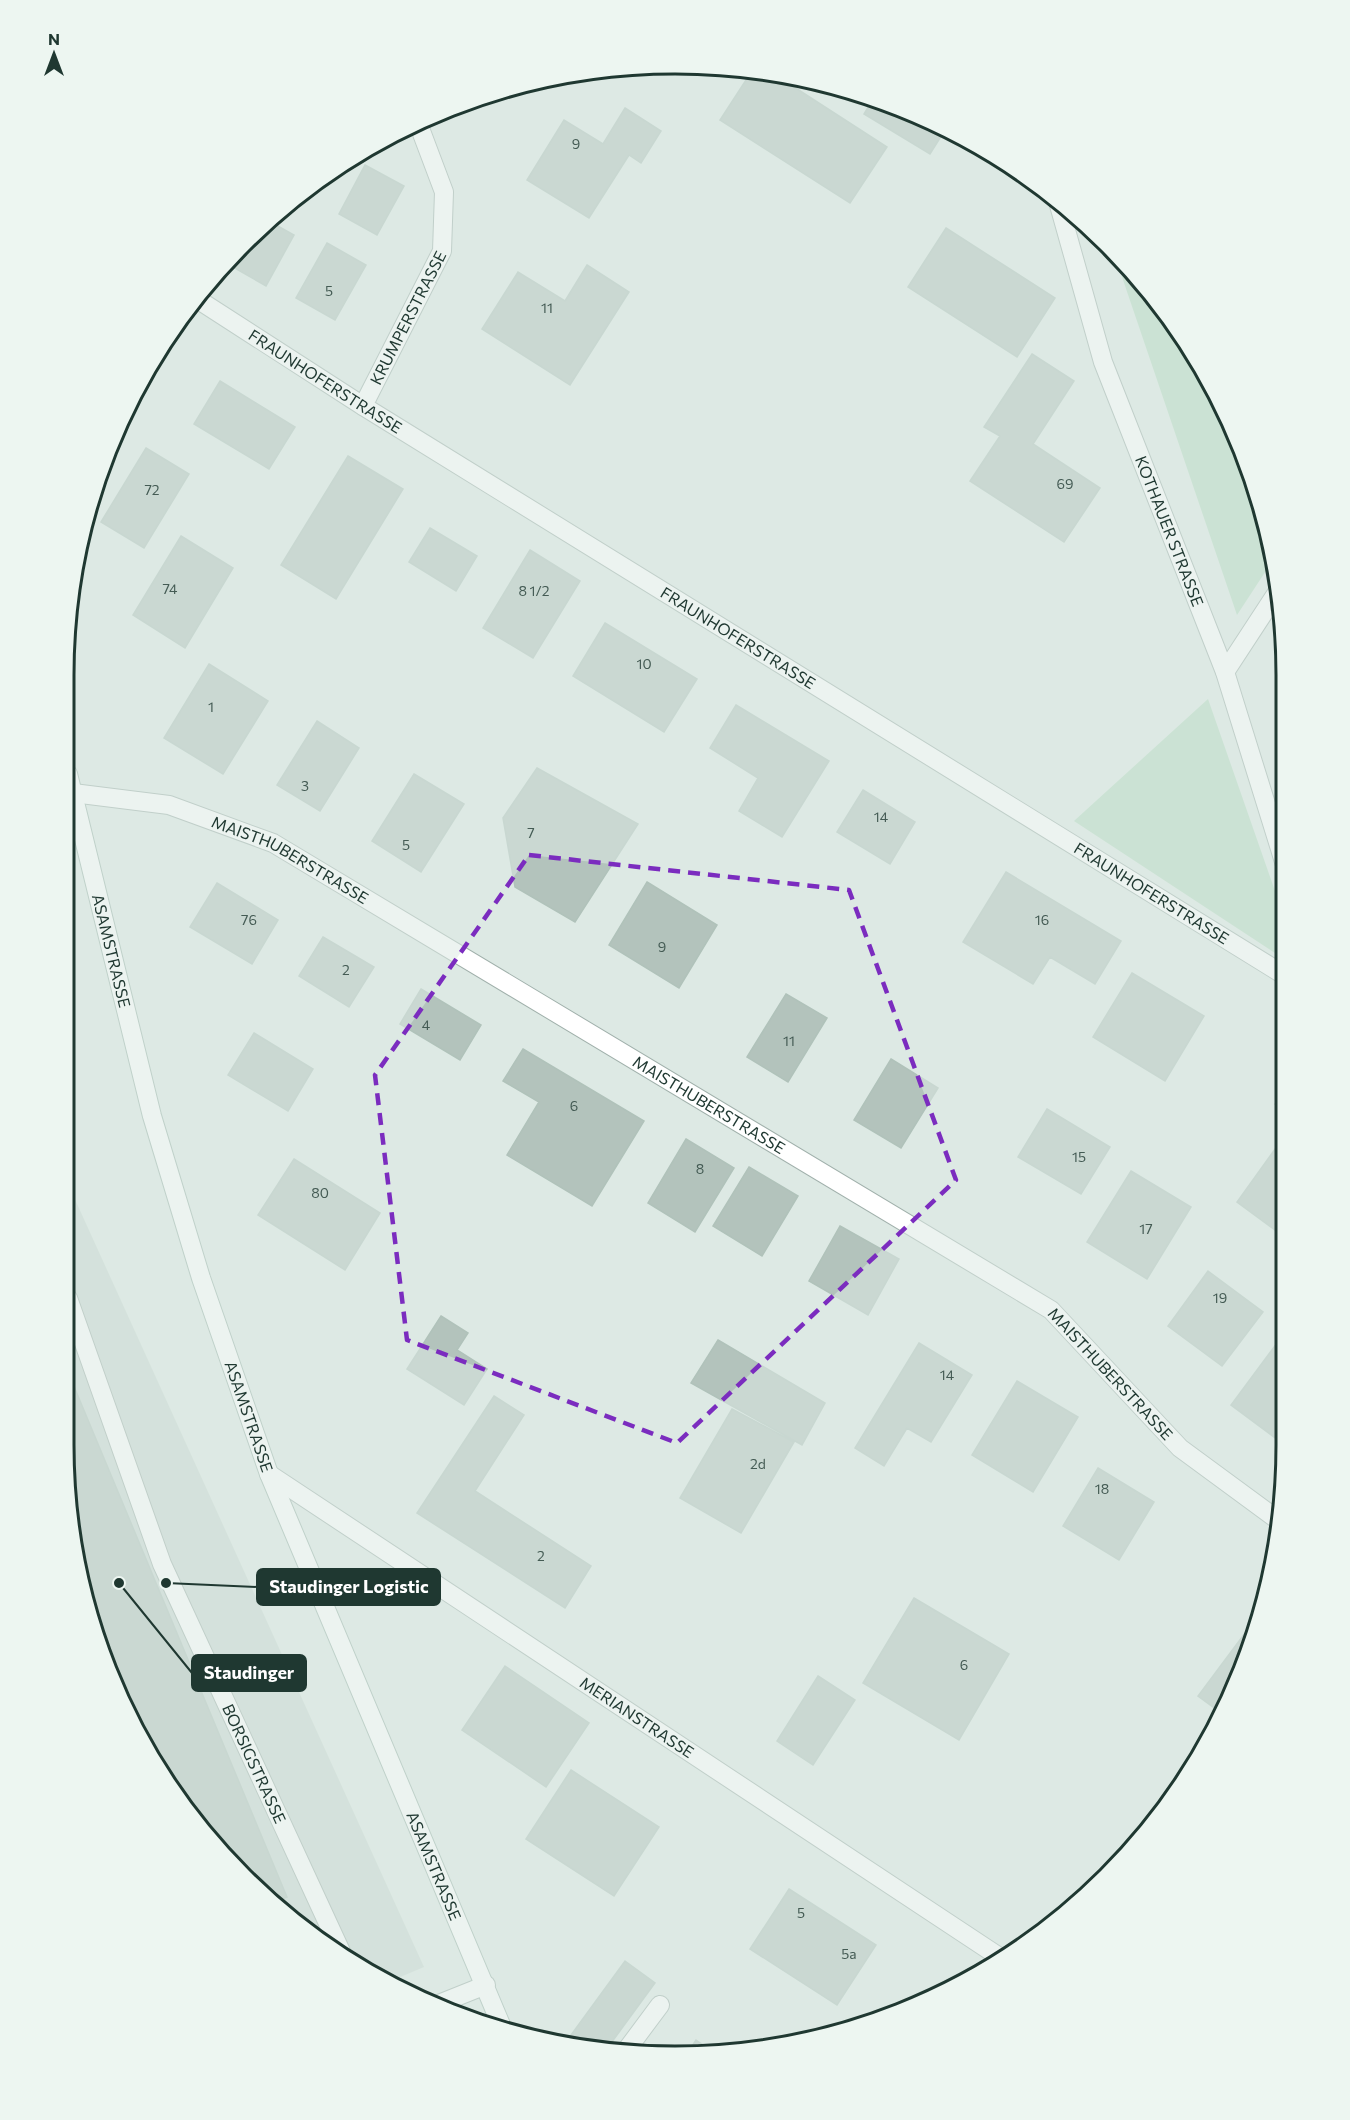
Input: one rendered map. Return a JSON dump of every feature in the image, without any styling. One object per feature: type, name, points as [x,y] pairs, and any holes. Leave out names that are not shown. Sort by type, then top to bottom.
[{"type":"street","name":"KRUMPERSTRASSE","points":[[363,406],[442,251],[444,192],[421,130]]},
{"type":"street","name":"KOTHAUER STRASSE","points":[[1062,215],[1103,362],[1225,672],[1276,836]]},
{"type":"street","name":"FRAUNHOFERSTRASSE","points":[[203,303],[363,406],[1276,970]]},
{"type":"street","points":[[1225,672],[1271,601]]},
{"type":"street","name":"MAISTHUBERSTRASSE","points":[[74,793],[169,805],[273,843],[1051,1310],[1180,1448],[1272,1516]]},
{"type":"street","name":"ASAMSTRASSE","points":[[74,797],[152,1116],[201,1278],[269,1474],[500,2020]]},
{"type":"street","name":"BORSIGSTRASSE","points":[[74,1315],[162,1564],[337,1942]]},
{"type":"street","name":"MERIANSTRASSE","points":[[269,1474],[995,1954]]},
{"type":"street","points":[[447,2002],[486,1985]]},
{"type":"street","points":[[631,2044],[660,2005]]},
{"type":"highlighted area","points":[[529,855],[849,890],[956,1180],[677,1443],[407,1340],[375,1075]]},
{"type":"shaded area","points":[[74,1197],[424,1967],[398,1978],[374,1966],[309,1922],[278,1897],[226,1845],[84,1558],[75,1484]]},
{"type":"green space","points":[[1120,271],[1152,309],[1196,374],[1231,445],[1245,482],[1267,569],[1237,615]]},
{"type":"green space","points":[[1208,699],[1276,894],[1276,954],[1074,821]]},
{"type":"building","points":[[747,78],[791,85],[887,147],[850,203],[720,120]]},
{"type":"building","points":[[869,105],[941,136],[930,154],[864,114]]},
{"type":"building","points":[[625,108],[661,131],[641,163],[629,155],[589,218],[527,180],[564,120],[603,144]]},
{"type":"building","points":[[365,165],[404,186],[377,235],[339,214]]},
{"type":"building","points":[[276,225],[294,235],[266,286],[233,267]]},
{"type":"building","points":[[946,228],[1055,298],[1017,357],[908,287]]},
{"type":"building","points":[[327,243],[366,265],[335,320],[296,298]]},
{"type":"building","points":[[587,265],[629,292],[570,385],[482,329],[518,272],[565,301]]},
{"type":"building","points":[[1032,354],[1074,381],[1033,444],[1100,488],[1064,542],[970,481],[1000,436],[984,427]]},
{"type":"building","points":[[220,381],[295,427],[269,469],[194,424]]},
{"type":"building","points":[[146,448],[189,474],[144,548],[101,522]]},
{"type":"building","points":[[348,456],[403,489],[336,599],[281,565]]},
{"type":"building","points":[[430,528],[477,556],[456,591],[409,562]]},
{"type":"building","points":[[181,536],[233,568],[185,648],[133,615]]},
{"type":"building","points":[[530,550],[580,581],[533,658],[483,628]]},
{"type":"building","points":[[605,623],[697,679],[664,732],[573,676]]},
{"type":"building","points":[[209,664],[268,701],[223,774],[164,738]]},
{"type":"building","points":[[736,705],[829,761],[782,837],[739,811],[758,778],[710,748]]},
{"type":"building","points":[[317,721],[359,748],[320,811],[277,785]]},
{"type":"building","points":[[537,768],[638,824],[575,922],[515,887],[503,818]]},
{"type":"building","points":[[414,774],[464,804],[421,872],[372,841]]},
{"type":"building","points":[[863,790],[915,822],[890,864],[837,832]]},
{"type":"building","points":[[1006,872],[1121,941],[1095,984],[1050,957],[1033,984],[963,942]]},
{"type":"building","points":[[647,882],[717,925],[679,988],[609,945]]},
{"type":"building","points":[[217,883],[278,920],[252,964],[190,927]]},
{"type":"building","points":[[323,937],[374,967],[349,1007],[299,976]]},
{"type":"building","points":[[1132,973],[1204,1016],[1165,1081],[1093,1037]]},
{"type":"building","points":[[421,989],[481,1025],[460,1060],[400,1024]]},
{"type":"building","points":[[786,994],[827,1018],[788,1082],[747,1057]]},
{"type":"building","points":[[254,1033],[313,1069],[288,1111],[228,1075]]},
{"type":"building","points":[[523,1049],[644,1121],[592,1206],[507,1155],[539,1102],[503,1081]]},
{"type":"building","points":[[891,1059],[938,1088],[901,1148],[854,1120]]},
{"type":"building","points":[[1047,1109],[1110,1147],[1081,1194],[1018,1157]]},
{"type":"building","points":[[686,1139],[734,1168],[695,1232],[648,1203]]},
{"type":"building","points":[[1276,1148],[1276,1231],[1237,1202]]},
{"type":"building","points":[[294,1159],[380,1213],[345,1270],[258,1215]]},
{"type":"building","points":[[749,1167],[798,1196],[762,1256],[713,1226]]},
{"type":"building","points":[[1131,1171],[1191,1207],[1147,1279],[1087,1242]]},
{"type":"building","points":[[840,1226],[899,1259],[868,1315],[809,1281]]},
{"type":"building","points":[[1208,1271],[1263,1312],[1222,1366],[1168,1326]]},
{"type":"building","points":[[441,1316],[468,1333],[457,1350],[487,1369],[464,1405],[407,1369]]},
{"type":"building","points":[[718,1340],[825,1403],[802,1445],[691,1383]]},
{"type":"building","points":[[919,1343],[972,1375],[931,1442],[907,1428],[884,1466],[855,1448]]},
{"type":"building","points":[[1276,1344],[1276,1439],[1231,1405]]},
{"type":"building","points":[[1017,1381],[1078,1417],[1033,1492],[972,1455]]},
{"type":"building","points":[[74,1386],[287,1897],[281,1899],[250,1870],[198,1811],[154,1746],[119,1675],[94,1601],[79,1524],[75,1484]]},
{"type":"building","points":[[494,1396],[524,1415],[475,1491],[591,1566],[565,1608],[417,1513]]},
{"type":"building","points":[[732,1409],[794,1442],[741,1533],[680,1498]]},
{"type":"building","points":[[1098,1468],[1154,1502],[1119,1560],[1063,1526]]},
{"type":"building","points":[[914,1598],[1009,1654],[959,1740],[863,1683]]},
{"type":"building","points":[[1247,1630],[1231,1675],[1215,1709],[1198,1696]]},
{"type":"building","points":[[505,1666],[589,1723],[546,1787],[462,1730]]},
{"type":"building","points":[[818,1676],[855,1700],[813,1765],[777,1741]]},
{"type":"building","points":[[571,1770],[659,1827],[614,1896],[526,1839]]},
{"type":"building","points":[[789,1889],[876,1945],[837,2005],[750,1949]]},
{"type":"building","points":[[625,1961],[655,1983],[611,2043],[570,2037]]},
{"type":"building","points":[[696,2040],[703,2045],[692,2046]]},
{"type":"place","name":"Staudinger","points":[[119,1583]]},
{"type":"place","name":"Staudinger Logistic","points":[[166,1583]]}]
